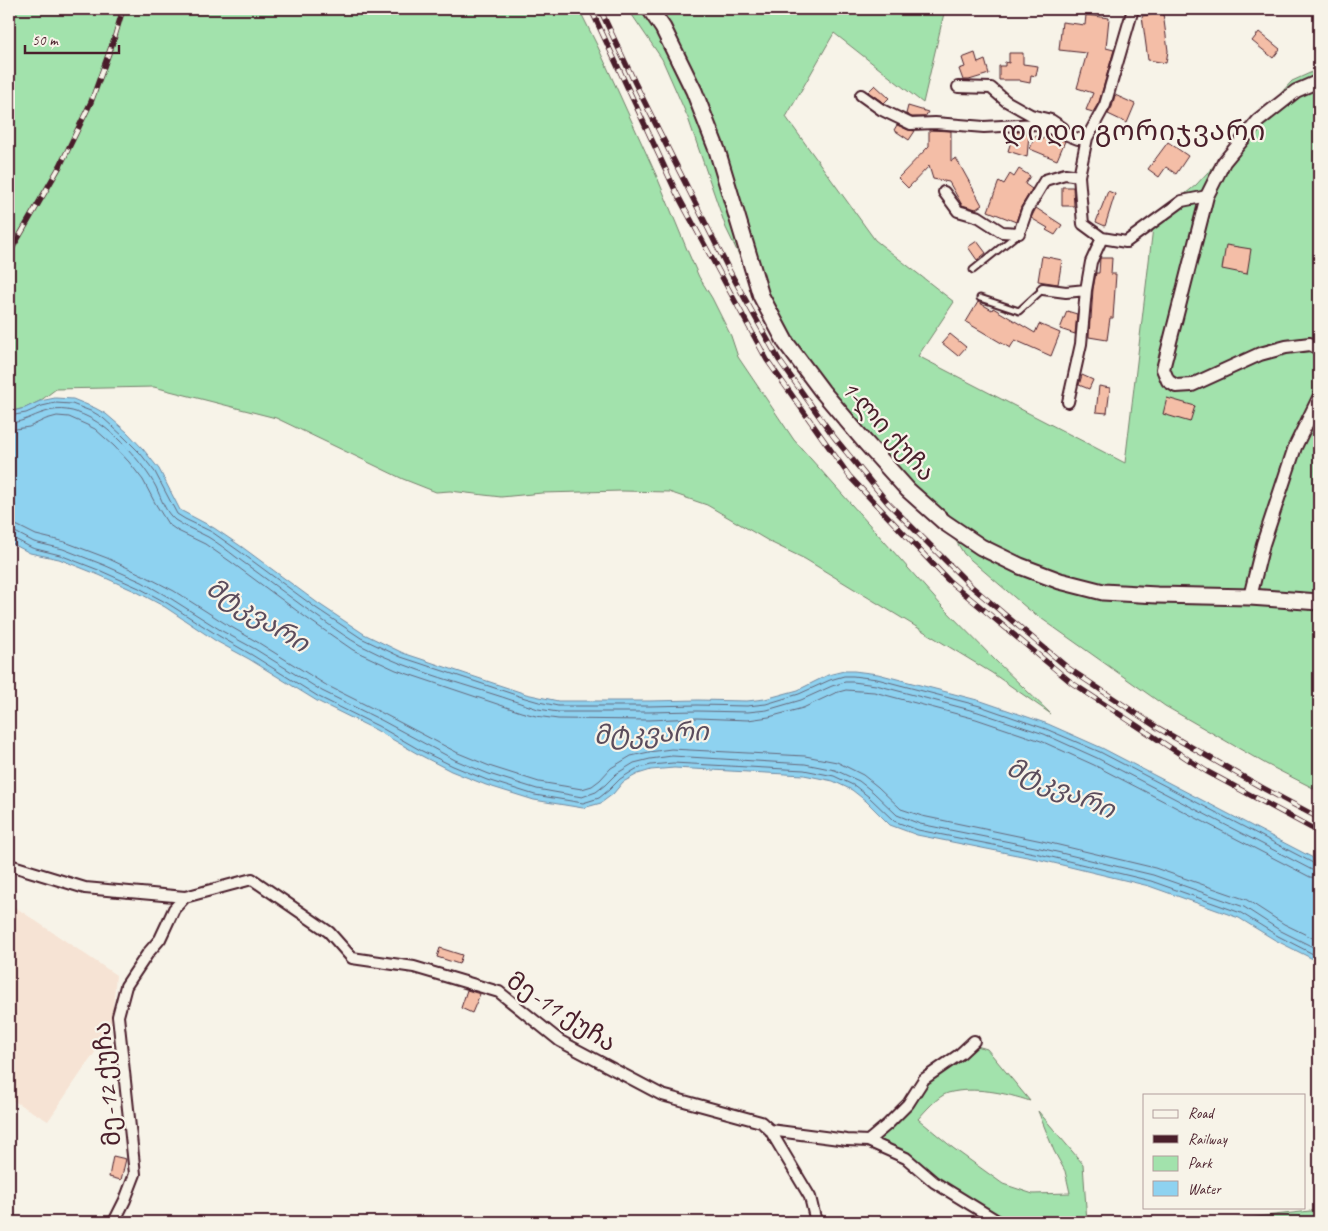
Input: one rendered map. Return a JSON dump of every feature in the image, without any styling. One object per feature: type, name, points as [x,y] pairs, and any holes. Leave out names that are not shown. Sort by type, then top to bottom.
[{"type":"main road","name":"1-ლი ქუჩა","points":[[650,9],[663,28],[694,91],[716,150],[761,296],[786,343],[822,391],[865,442],[908,490],[944,522],[981,547],[1020,566],[1060,581],[1103,592],[1250,597],[1319,602]]},
{"type":"street","points":[[1133,9],[1105,105],[1082,138],[1079,176],[1083,224],[1102,238],[1126,242],[1182,201],[1207,196]]},
{"type":"street","points":[[1319,81],[1296,91],[1258,121],[1224,162],[1207,196],[1163,369],[1168,381],[1176,386],[1192,385],[1260,354],[1286,347],[1310,344],[1319,348]]},
{"type":"street","points":[[958,87],[991,88],[1006,101],[1031,115],[1051,120],[1082,138]]},
{"type":"street","points":[[861,95],[882,110],[911,124],[935,123],[984,127],[1039,124],[1082,138]]},
{"type":"street","points":[[944,192],[958,211],[979,217],[1002,232],[1019,233],[1027,210],[1045,180],[1065,174],[1079,176]]},
{"type":"street","points":[[1068,402],[1081,344],[1086,290],[1091,262],[1102,238]]},
{"type":"street","points":[[1043,289],[1066,292],[1086,290]]},
{"type":"street","points":[[1250,597],[1263,544],[1295,447],[1319,398]]},
{"type":"street","name":"მე-11 ქუჩა","points":[[9,864],[85,888],[185,897],[252,879],[329,932],[352,958],[414,967],[499,992],[560,1041],[662,1095],[761,1122],[770,1130]]},
{"type":"street","name":"მე-12 ქუჩა","points":[[114,1222],[135,1174],[118,1016],[126,986],[142,960],[160,939],[174,909],[185,897]]},
{"type":"street","points":[[868,1141],[908,1104],[924,1079],[960,1054],[974,1041]]},
{"type":"street","points":[[770,1130],[868,1141],[906,1158],[934,1182],[999,1222]]},
{"type":"street","points":[[770,1130],[810,1197],[816,1222]]},
{"type":"lane","points":[[974,270],[1019,233]]},
{"type":"lane","points":[[980,298],[1019,311],[1043,289]]},
{"type":"shaded area","points":[[9,903],[116,975],[111,1029],[48,1121],[12,1100],[9,1104]]},
{"type":"green space","points":[[9,9],[579,9],[657,177],[699,277],[731,336],[738,357],[794,440],[941,605],[1051,714],[992,673],[805,559],[772,543],[707,505],[669,492],[542,493],[501,497],[450,491],[436,492],[403,479],[276,418],[154,387],[56,389],[40,401],[25,408],[9,412]]},
{"type":"green space","points":[[628,9],[945,9],[923,103],[834,33],[786,117],[875,240],[954,302],[918,356],[1125,463],[1154,219],[1196,185],[1292,81],[1319,69],[1319,791],[1266,764],[1165,706],[1028,609],[964,554],[956,541],[858,447],[782,344],[726,228],[688,118],[662,59]]},
{"type":"green space","points":[[977,1046],[987,1049],[1030,1101],[990,1091],[958,1091],[940,1097],[918,1119],[953,1148],[1003,1184],[1033,1194],[1070,1193],[1065,1171],[1054,1151],[1038,1111],[1083,1164],[1087,1222],[999,1222],[906,1158],[868,1141],[924,1079],[960,1054]]},
{"type":"green space","points":[[1319,1210],[1319,1222],[1213,1222]]},
{"type":"water","name":"მტკვარი","points":[[55,398],[73,399],[106,414],[127,432],[159,469],[180,510],[214,528],[364,634],[403,653],[526,694],[558,701],[747,701],[765,699],[798,690],[828,675],[844,671],[878,674],[981,701],[1048,724],[1102,748],[1319,861],[1319,962],[1275,940],[1239,918],[1149,886],[1037,859],[917,835],[890,825],[852,790],[833,781],[804,775],[674,768],[651,770],[623,782],[613,794],[601,803],[583,808],[534,800],[486,785],[451,771],[376,730],[317,701],[216,641],[165,607],[137,592],[59,559],[30,553],[9,542],[9,412]]},
{"type":"building","points":[[1163,13],[1168,51],[1166,63],[1148,60],[1142,16]]},
{"type":"building","points":[[1086,15],[1109,18],[1106,48],[1114,50],[1099,102],[1093,112],[1086,110],[1093,93],[1077,88],[1087,53],[1059,50],[1062,22],[1085,25]]},
{"type":"building","points":[[1259,32],[1280,49],[1273,58],[1252,41]]},
{"type":"building","points":[[975,53],[978,63],[985,60],[989,74],[963,80],[959,69],[965,67],[962,58]]},
{"type":"building","points":[[1009,53],[1023,53],[1023,64],[1038,66],[1036,76],[1031,75],[1030,83],[1020,80],[999,80],[999,66],[1005,66],[1005,62],[1009,63]]},
{"type":"building","points":[[875,85],[889,98],[884,103],[868,92]]},
{"type":"building","points":[[1115,95],[1135,104],[1127,123],[1108,114]]},
{"type":"building","points":[[908,106],[928,112],[925,117],[912,117],[906,114]]},
{"type":"building","points":[[897,125],[915,131],[909,140],[894,130]]},
{"type":"building","points":[[929,130],[951,131],[951,161],[956,158],[982,205],[976,209],[962,205],[949,182],[933,179],[929,166],[908,188],[898,178],[929,146]]},
{"type":"building","points":[[1014,132],[1029,134],[1027,157],[1008,151]]},
{"type":"building","points":[[1045,134],[1065,141],[1057,160],[1030,149],[1035,136],[1043,139]]},
{"type":"building","points":[[1168,142],[1188,156],[1176,174],[1166,167],[1159,177],[1148,169]]},
{"type":"building","points":[[1019,169],[1030,176],[1025,184],[1032,189],[1021,207],[1016,222],[988,211],[999,181],[1004,184],[1010,174],[1014,177]]},
{"type":"building","points":[[1062,187],[1073,187],[1074,206],[1062,206]]},
{"type":"building","points":[[1108,191],[1115,194],[1105,226],[1096,222]]},
{"type":"building","points":[[1036,208],[1062,225],[1055,235],[1046,230],[1048,228],[1031,218]]},
{"type":"building","points":[[977,241],[986,253],[977,260],[968,247]]},
{"type":"building","points":[[1226,245],[1251,249],[1247,274],[1222,269]]},
{"type":"building","points":[[1042,256],[1062,260],[1058,284],[1038,281]]},
{"type":"building","points":[[1100,258],[1112,258],[1111,274],[1116,274],[1113,318],[1110,318],[1107,340],[1089,337],[1093,289],[1096,273],[1099,273]]},
{"type":"building","points":[[978,302],[992,310],[993,308],[1035,333],[1039,324],[1060,333],[1051,356],[1015,340],[1010,348],[966,322]]},
{"type":"building","points":[[1067,311],[1077,314],[1075,334],[1060,329]]},
{"type":"building","points":[[950,334],[966,347],[958,356],[942,343]]},
{"type":"building","points":[[1082,375],[1093,380],[1089,389],[1079,385]]},
{"type":"building","points":[[1099,386],[1110,388],[1107,413],[1096,412]]},
{"type":"building","points":[[1167,398],[1195,406],[1190,422],[1163,414]]},
{"type":"building","points":[[440,948],[462,955],[459,964],[437,957]]},
{"type":"building","points":[[467,990],[480,994],[472,1013],[461,1008]]},
{"type":"building","points":[[113,1156],[126,1159],[121,1180],[109,1177]]},
{"type":"railway","points":[[9,254],[60,166],[91,102],[123,9]]},
{"type":"railway","points":[[591,9],[677,194],[767,360],[850,477],[948,580],[1072,683],[1206,771],[1319,832]]},
{"type":"railway","points":[[600,9],[729,270],[779,360],[834,437],[888,503],[971,586],[1068,668],[1158,728],[1319,818]]},
{"type":"district","name":"დიდი გორიჯვარი","points":[[1134,130]]}]
